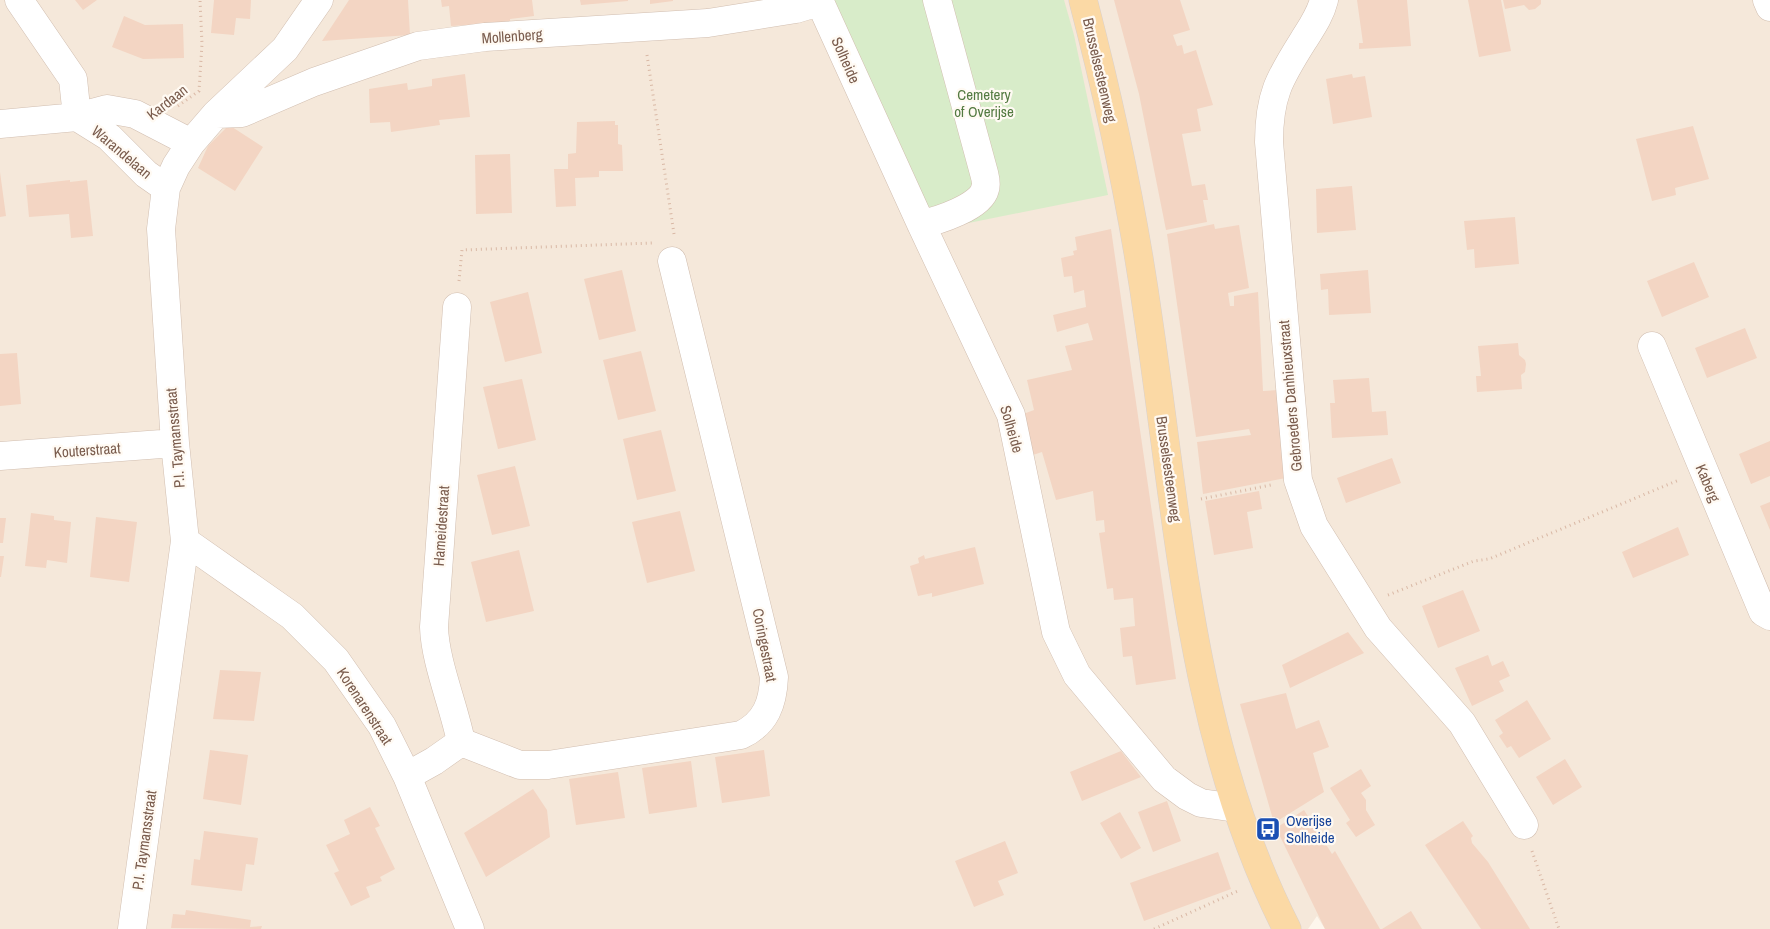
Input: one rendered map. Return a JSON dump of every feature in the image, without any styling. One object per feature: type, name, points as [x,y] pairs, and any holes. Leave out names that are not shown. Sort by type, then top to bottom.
[{"type":"main road","name":"Brusselsesteenweg","points":[[1084,0],[1110,105],[1148,313],[1173,504],[1195,636],[1217,742],[1236,808],[1264,879],[1287,929]]},
{"type":"street","points":[[19,0],[73,79],[77,117]]},
{"type":"street","name":"P.I. Taymansstraat","points":[[132,929],[184,541],[175,443],[161,229],[166,188],[191,143],[216,114],[285,49],[319,0]]},
{"type":"street","points":[[920,224],[936,221],[970,205],[980,198],[986,188],[984,173],[937,0]]},
{"type":"street","name":"Gebroeders Danhieuxstraat","points":[[1324,0],[1320,14],[1281,77],[1269,114],[1269,142],[1298,480],[1314,526],[1378,628],[1462,723],[1524,825]]},
{"type":"street","points":[[1767,0],[1770,8]]},
{"type":"street","name":"Mollenberg","points":[[216,114],[242,113],[314,82],[418,46],[485,37],[708,23],[796,10],[819,1]]},
{"type":"street","name":"Solheide","points":[[819,1],[920,224],[1010,414],[1056,632],[1077,676],[1164,779],[1186,796],[1201,803],[1236,808]]},
{"type":"street","name":"Warandelaan","points":[[0,124],[77,117],[107,109],[134,114],[191,143]]},
{"type":"street","name":"Warandelaan","points":[[77,117],[109,137],[146,174],[166,188]]},
{"type":"street","name":"Coringestraat","points":[[461,742],[520,765],[548,765],[741,735],[760,723],[767,713],[774,691],[774,677],[673,251]]},
{"type":"street","name":"Hameidestraat","points":[[457,307],[434,627],[435,646],[451,696],[461,742]]},
{"type":"street","name":"Kaberg","points":[[1652,346],[1763,612],[1770,616]]},
{"type":"street","name":"Kouterstraat","points":[[0,456],[175,443]]},
{"type":"street","name":"Korenarenstraat","points":[[184,541],[292,616],[336,660],[382,726],[407,776],[470,929]]},
{"type":"street","points":[[407,776],[434,762],[461,742]]},
{"type":"path","name":"Kardaan","points":[[154,124],[199,91],[202,44],[200,0]]},
{"type":"path","points":[[457,307],[462,250],[673,251],[643,28]]},
{"type":"path","points":[[1363,604],[1474,562],[1489,559],[1703,470]]},
{"type":"path","points":[[1173,504],[1298,480]]},
{"type":"path","points":[[1524,825],[1558,929]]},
{"type":"path","points":[[1154,929],[1264,879]]},
{"type":"shaded area","points":[[0,0],[1770,0],[1770,929],[1325,929],[1317,916],[1308,929],[0,929]]},
{"type":"green space","name":"Cemetery of Overijse","points":[[828,0],[1064,0],[1074,35],[1108,195],[939,229],[921,209]]},
{"type":"building","points":[[75,0],[97,0],[83,10]]},
{"type":"building","points":[[214,0],[251,0],[250,19],[236,18],[234,35],[211,33]]},
{"type":"building","points":[[349,0],[408,0],[410,35],[322,41]]},
{"type":"building","points":[[441,0],[532,0],[534,16],[510,19],[511,28],[469,31],[468,25],[451,26],[449,6],[442,7]]},
{"type":"building","points":[[580,0],[628,0],[628,1],[581,5]]},
{"type":"building","points":[[650,0],[673,0],[673,1],[650,4]]},
{"type":"building","points":[[1114,0],[1180,0],[1190,30],[1173,35],[1177,46],[1182,45],[1184,54],[1196,50],[1213,105],[1197,109],[1201,131],[1182,134],[1192,186],[1205,184],[1208,200],[1203,200],[1207,222],[1166,230],[1139,94]]},
{"type":"building","points":[[1357,0],[1407,0],[1411,46],[1359,49],[1359,43],[1363,43]]},
{"type":"building","points":[[1468,0],[1501,0],[1511,51],[1479,57]]},
{"type":"building","points":[[1503,0],[1541,0],[1541,4],[1535,9],[1529,10],[1524,5],[1505,9]]},
{"type":"building","points":[[124,16],[145,25],[183,24],[184,58],[143,59],[112,47]]},
{"type":"building","points":[[465,74],[470,117],[439,120],[440,125],[391,132],[390,122],[370,123],[369,89],[407,83],[408,90],[432,86],[432,79]]},
{"type":"building","points":[[1352,74],[1353,78],[1365,76],[1372,117],[1333,124],[1326,79]]},
{"type":"building","points":[[615,121],[615,125],[618,125],[618,144],[622,145],[623,171],[599,171],[599,177],[575,178],[576,206],[556,207],[554,169],[568,169],[568,154],[576,153],[577,122]]},
{"type":"building","points":[[229,125],[263,147],[235,191],[198,168],[208,146]]},
{"type":"building","points":[[1693,126],[1709,179],[1675,188],[1676,195],[1652,201],[1636,139]]},
{"type":"building","points":[[510,154],[512,213],[476,214],[475,155]]},
{"type":"building","points":[[0,172],[6,216],[0,217]]},
{"type":"building","points":[[70,180],[70,182],[87,180],[93,236],[71,238],[69,214],[29,217],[26,185]]},
{"type":"building","points":[[1352,186],[1356,230],[1317,233],[1316,189]]},
{"type":"building","points":[[1515,217],[1519,264],[1475,268],[1474,249],[1467,250],[1464,221]]},
{"type":"building","points":[[1214,224],[1215,229],[1239,225],[1249,288],[1228,293],[1230,306],[1234,306],[1234,296],[1258,292],[1263,391],[1279,390],[1286,478],[1203,494],[1197,442],[1251,435],[1249,429],[1196,437],[1167,234]]},
{"type":"building","points":[[1111,229],[1176,679],[1136,685],[1132,656],[1123,657],[1120,628],[1135,626],[1133,598],[1114,600],[1113,588],[1107,589],[1099,533],[1105,532],[1104,520],[1096,521],[1093,491],[1056,500],[1042,452],[1030,456],[1018,416],[1034,410],[1027,380],[1072,370],[1065,346],[1093,340],[1088,323],[1057,332],[1053,315],[1086,307],[1084,290],[1074,293],[1072,276],[1064,277],[1061,258],[1074,255],[1073,251],[1077,250],[1075,237]]},
{"type":"building","points":[[1694,262],[1709,297],[1662,317],[1647,281]]},
{"type":"building","points":[[622,270],[636,331],[599,340],[584,279]]},
{"type":"building","points":[[1368,270],[1371,313],[1329,315],[1328,289],[1321,290],[1320,274]]},
{"type":"building","points":[[528,292],[542,353],[505,362],[490,302]]},
{"type":"building","points":[[1745,328],[1757,358],[1707,378],[1695,348]]},
{"type":"building","points":[[1518,343],[1519,355],[1525,360],[1526,364],[1525,372],[1521,375],[1522,389],[1477,392],[1476,376],[1481,376],[1478,346]]},
{"type":"building","points":[[641,351],[656,411],[618,420],[603,360]]},
{"type":"building","points":[[17,353],[21,404],[0,406],[0,354]]},
{"type":"building","points":[[1369,378],[1372,412],[1386,411],[1388,435],[1332,438],[1330,403],[1335,403],[1333,380]]},
{"type":"building","points":[[522,379],[536,440],[498,449],[483,387]]},
{"type":"building","points":[[661,430],[676,491],[637,500],[623,439]]},
{"type":"building","points":[[1770,441],[1770,476],[1751,484],[1739,454]]},
{"type":"building","points":[[1392,458],[1401,483],[1346,503],[1337,478]]},
{"type":"building","points":[[515,466],[530,526],[492,535],[477,475]]},
{"type":"building","points":[[1259,491],[1262,509],[1247,512],[1253,548],[1214,555],[1205,501]]},
{"type":"building","points":[[1770,502],[1770,530],[1760,506]]},
{"type":"building","points":[[680,511],[695,571],[647,583],[632,522]]},
{"type":"building","points":[[31,513],[54,516],[54,520],[71,522],[67,563],[47,560],[46,568],[25,566]]},
{"type":"building","points":[[96,517],[137,522],[129,582],[90,577]]},
{"type":"building","points":[[0,518],[6,518],[3,543],[0,543]]},
{"type":"building","points":[[1678,527],[1689,555],[1633,578],[1622,552]]},
{"type":"building","points":[[975,547],[984,584],[932,597],[932,593],[918,596],[910,566],[919,563],[918,558],[924,555],[925,559]]},
{"type":"building","points":[[519,550],[534,611],[486,622],[471,562]]},
{"type":"building","points":[[0,556],[4,556],[1,577],[0,577]]},
{"type":"building","points":[[1463,590],[1480,631],[1438,648],[1422,606]]},
{"type":"building","points":[[1348,632],[1364,653],[1290,688],[1282,665]]},
{"type":"building","points":[[1488,655],[1492,666],[1503,661],[1510,676],[1499,681],[1504,691],[1472,706],[1455,668]]},
{"type":"building","points":[[220,670],[261,672],[254,721],[213,719]]},
{"type":"building","points":[[1286,693],[1296,729],[1319,720],[1329,747],[1313,753],[1324,792],[1274,823],[1240,704]]},
{"type":"building","points":[[1527,700],[1551,739],[1519,758],[1511,746],[1507,748],[1499,736],[1503,733],[1495,720]]},
{"type":"building","points":[[210,750],[248,755],[241,805],[203,799]]},
{"type":"building","points":[[764,750],[770,796],[722,803],[715,757]]},
{"type":"building","points":[[1121,751],[1141,777],[1082,801],[1070,772]]},
{"type":"building","points":[[1565,759],[1582,787],[1553,805],[1536,777]]},
{"type":"building","points":[[691,761],[697,807],[649,814],[642,768]]},
{"type":"building","points":[[1361,769],[1371,786],[1361,793],[1366,800],[1366,810],[1375,825],[1356,837],[1346,823],[1350,820],[1330,788]]},
{"type":"building","points":[[618,772],[625,818],[576,825],[569,779]]},
{"type":"building","points":[[533,789],[547,810],[550,837],[486,877],[464,833]]},
{"type":"building","points":[[1167,801],[1181,841],[1153,852],[1138,812]]},
{"type":"building","points":[[370,807],[380,826],[375,828],[395,869],[380,877],[382,881],[366,887],[370,897],[351,906],[334,873],[339,871],[326,845],[350,834],[344,820]]},
{"type":"building","points":[[1304,810],[1332,854],[1335,851],[1380,929],[1325,929],[1276,828]]},
{"type":"building","points":[[1120,812],[1141,848],[1121,859],[1100,823]]},
{"type":"building","points":[[1463,821],[1473,836],[1471,838],[1472,843],[1488,862],[1530,929],[1481,929],[1425,845]]},
{"type":"building","points":[[204,831],[258,838],[254,865],[246,864],[242,891],[191,885],[194,859],[200,860]]},
{"type":"building","points":[[1005,841],[1018,873],[998,881],[1004,895],[974,907],[955,861]]},
{"type":"building","points":[[1218,852],[1231,889],[1144,921],[1130,883]]},
{"type":"building","points":[[186,910],[251,920],[250,927],[262,926],[261,929],[171,928],[173,914],[185,915]]},
{"type":"building","points":[[1411,911],[1422,929],[1382,929]]},
{"type":"place","name":"Overijse Solheide","points":[[1268,829]]}]
